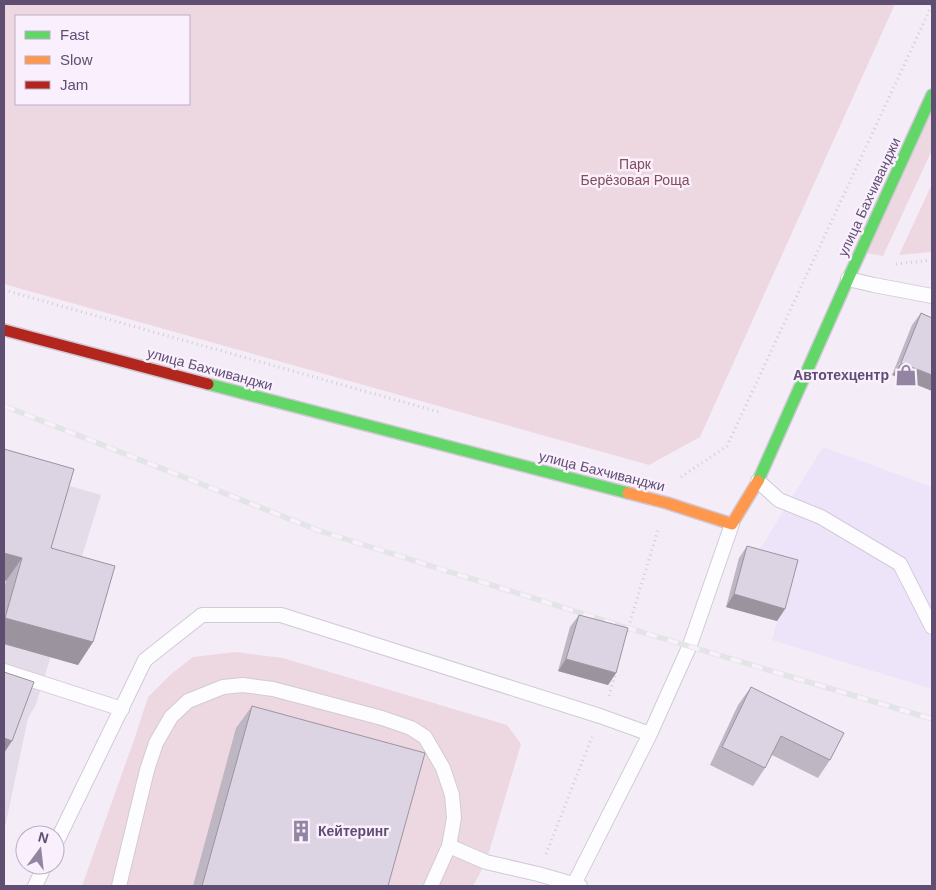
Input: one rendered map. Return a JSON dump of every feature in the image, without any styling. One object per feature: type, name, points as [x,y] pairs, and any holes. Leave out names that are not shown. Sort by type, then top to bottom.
[{"type":"main road","name":"улица Бахчиванджи","points":[[4,330],[311,412],[667,503],[732,524],[758,482],[932,95]]},
{"type":"lane","points":[[848,279],[932,296]]},
{"type":"lane","points":[[758,482],[779,500],[821,517],[900,564],[932,627]]},
{"type":"lane","points":[[449,846],[486,862],[538,874],[576,886],[650,734],[690,646],[732,524]]},
{"type":"lane","points":[[65,825],[145,660],[202,615],[281,615],[600,716],[650,734]]},
{"type":"lane","points":[[4,671],[122,708]]},
{"type":"lane","points":[[119,886],[147,770],[156,743],[171,717],[188,701],[223,687],[243,686],[273,689],[382,718],[412,728],[425,738],[443,768],[452,795],[454,818],[449,846],[430,886]]},
{"type":"path","points":[[626,637],[667,503],[678,478],[727,446],[932,5]]},
{"type":"path","points":[[893,264],[932,260]]},
{"type":"path","points":[[4,290],[439,412]]},
{"type":"path","points":[[538,874],[610,693],[618,665]]},
{"type":"shaded area","points":[[823,447],[932,487],[932,689],[772,640],[790,573],[752,562]]},
{"type":"shaded area","points":[[4,467],[101,495],[36,704],[28,718],[4,832]]},
{"type":"green space","name":"Парк Берёзовая Роща","points":[[4,4],[895,4],[700,437],[649,465],[4,284]]},
{"type":"green space","points":[[932,98],[932,150],[883,256],[860,252]]},
{"type":"green space","points":[[932,184],[932,252],[899,255]]},
{"type":"green space","points":[[235,652],[283,658],[507,725],[521,744],[486,862],[473,886],[82,886],[148,697],[171,674],[193,657]]},
{"type":"building","points":[[921,313],[932,318],[932,375],[901,363]]},
{"type":"building","points":[[4,449],[74,469],[51,548],[115,566],[93,642],[5,618],[22,558],[4,553]]},
{"type":"building","points":[[747,546],[798,560],[785,609],[734,594]]},
{"type":"building","points":[[579,615],[628,628],[616,673],[566,659]]},
{"type":"building","points":[[4,672],[34,682],[12,741],[4,738]]},
{"type":"building","points":[[751,687],[844,733],[830,760],[781,736],[765,768],[722,747]]},
{"type":"building","name":"Кейтеринг","points":[[252,706],[425,753],[388,886],[202,886]]},
{"type":"railway","points":[[4,406],[320,531],[628,628],[932,719]]},
{"type":"traffic: fast","points":[[758,481],[932,95]]},
{"type":"traffic: fast","points":[[208,384],[628,493]]},
{"type":"traffic: slow","points":[[628,493],[667,503],[732,524],[758,481]]},
{"type":"traffic: jam","points":[[4,330],[208,384]]},
{"type":"place","name":"Автотехцентр","points":[[906,375]]},
{"type":"place","name":"Кейтеринг","points":[[301,831]]}]
